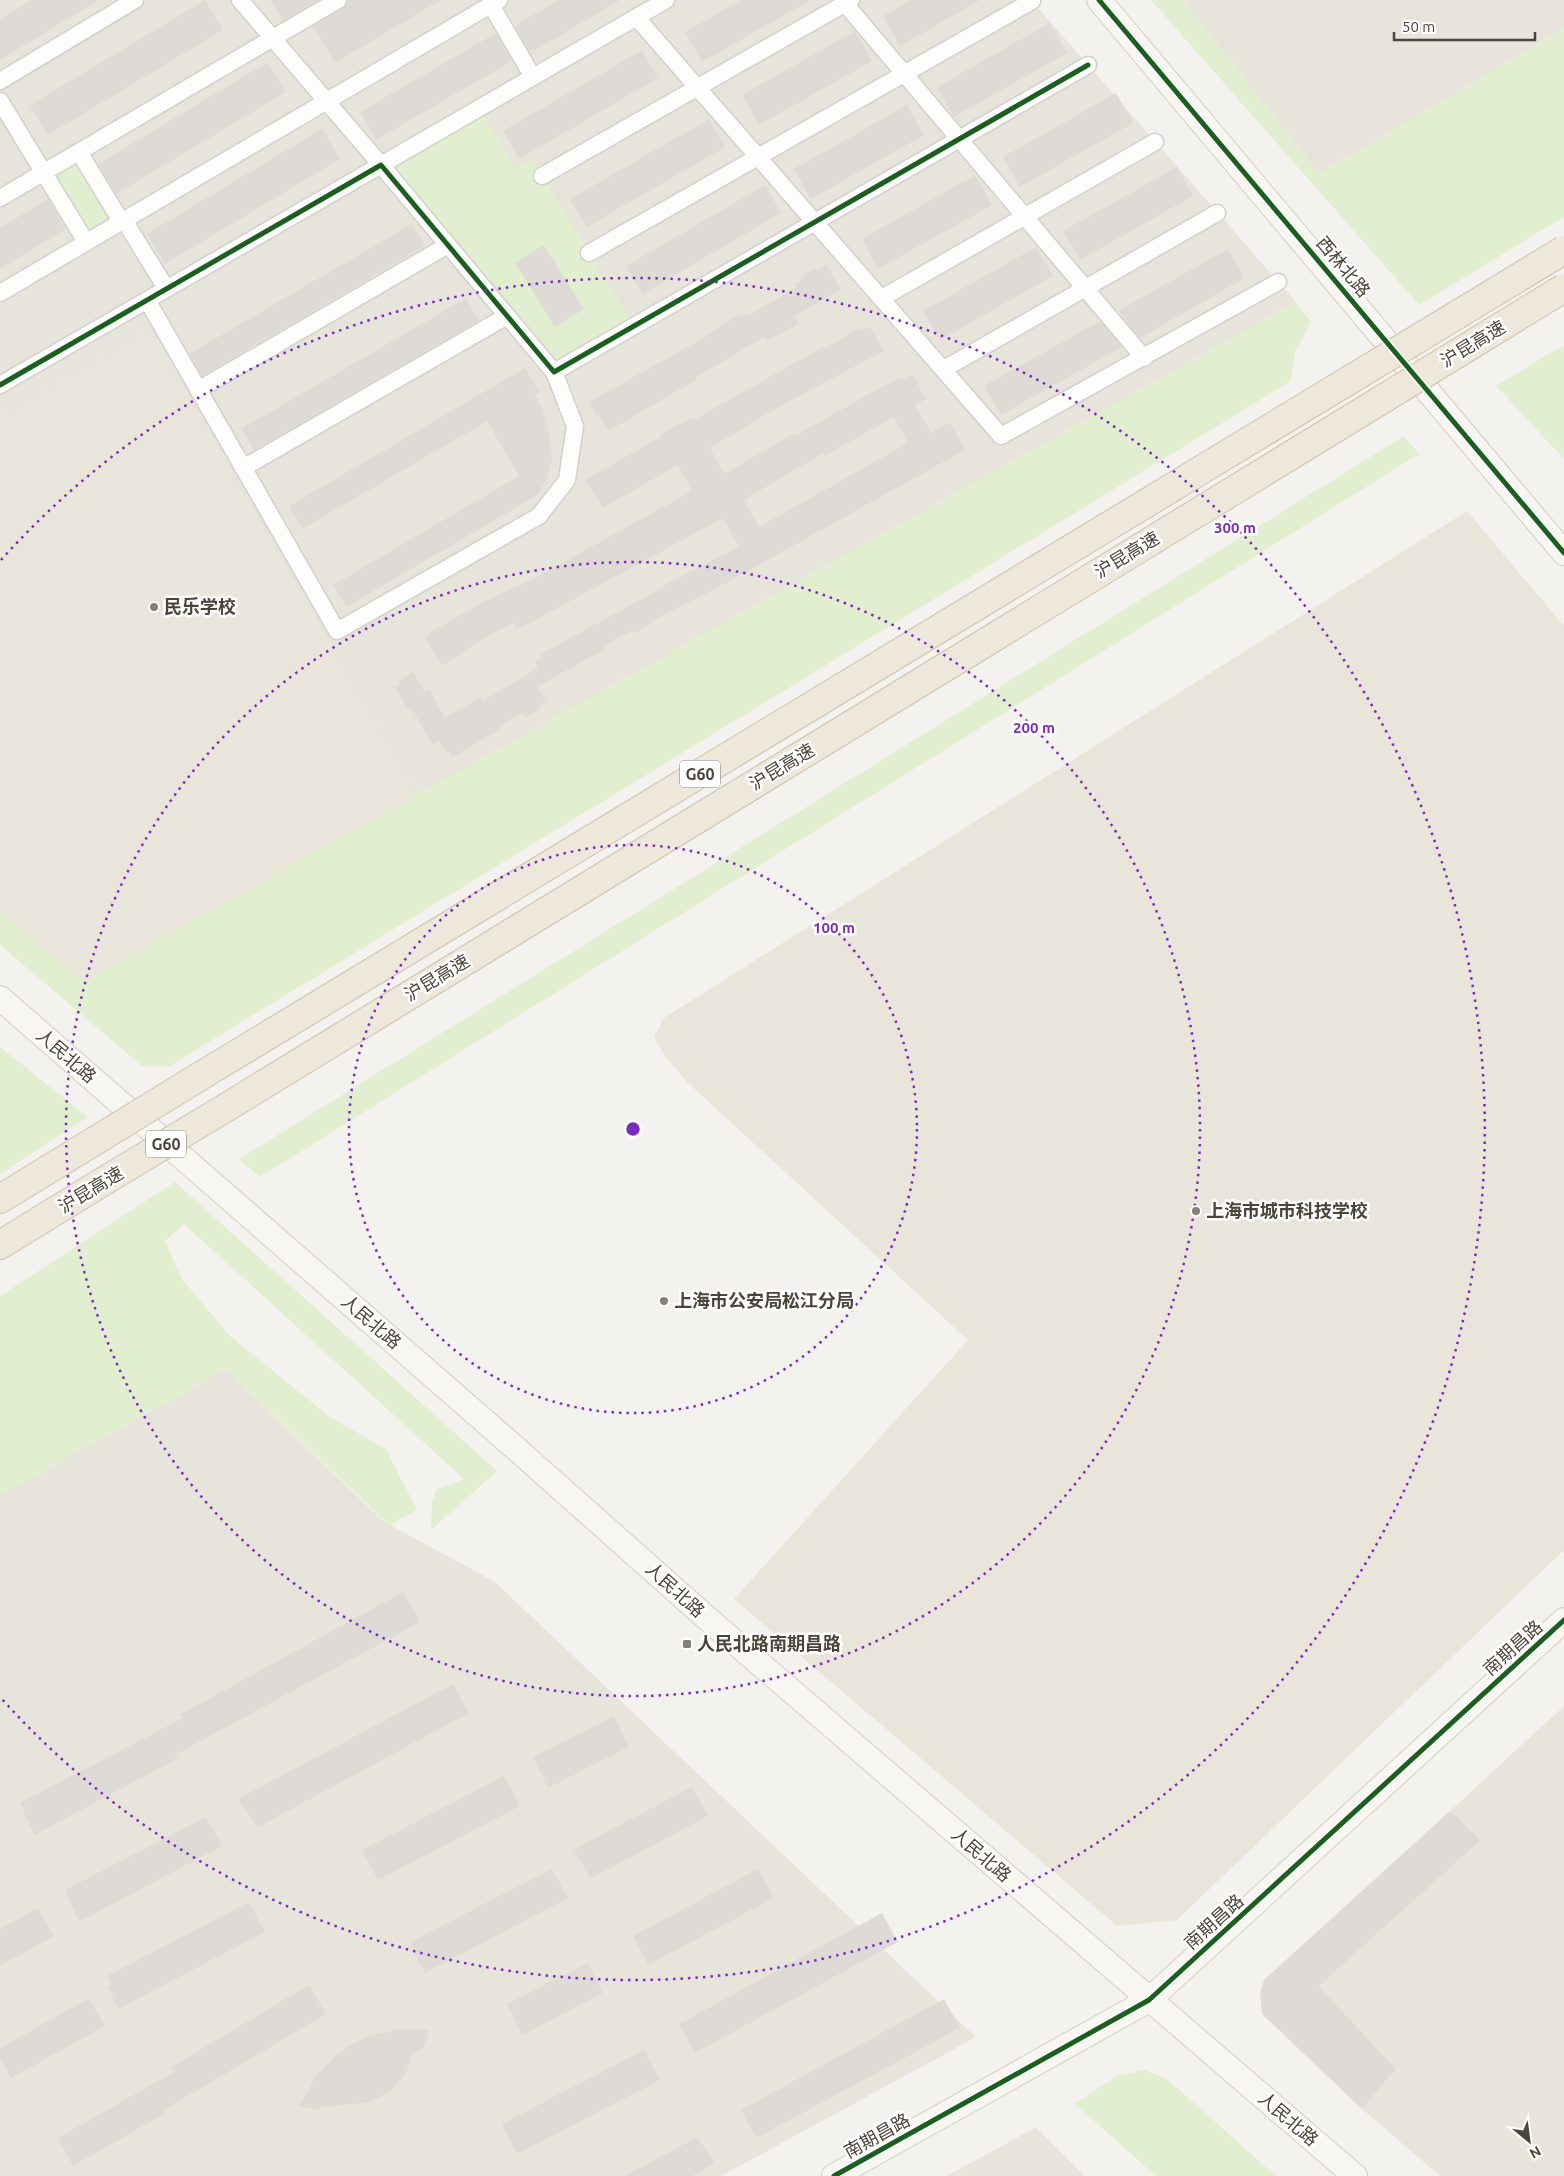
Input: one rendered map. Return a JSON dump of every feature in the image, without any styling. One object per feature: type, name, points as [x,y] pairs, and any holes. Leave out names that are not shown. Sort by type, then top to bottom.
[{"type":"highway","name":"沪昆高速","points":[[0,1199],[1564,250]]},
{"type":"highway","name":"沪昆高速","points":[[0,1245],[1564,288]]},
{"type":"main road","name":"西林北路","points":[[1099,0],[1564,553]]},
{"type":"main road","name":"人民北路","points":[[0,998],[709,1620],[1355,2176]]},
{"type":"main road","name":"南期昌路","points":[[834,2176],[1149,2000],[1564,1620]]},
{"type":"street","points":[[0,81],[135,0]]},
{"type":"street","points":[[147,300],[337,631],[539,516],[567,480],[575,426],[554,372],[240,0]]},
{"type":"street","points":[[0,198],[338,0]]},
{"type":"street","points":[[0,385],[666,0]]},
{"type":"street","points":[[542,176],[846,1],[904,74],[1144,358]]},
{"type":"street","points":[[589,253],[1032,1]]},
{"type":"street","points":[[0,293],[495,2],[533,77]]},
{"type":"street","points":[[636,17],[1001,436],[1278,282]]},
{"type":"street","points":[[554,372],[958,138],[1088,65]]},
{"type":"street","points":[[0,101],[86,242]]},
{"type":"street","points":[[882,298],[1155,142]]},
{"type":"street","points":[[79,152],[166,288]]},
{"type":"street","points":[[944,370],[1217,213]]},
{"type":"street","points":[[198,390],[448,245]]},
{"type":"street","points":[[244,468],[507,316]]},
{"type":"shaded area","points":[[0,0],[1031,0],[1296,302],[416,796],[149,332],[0,419]]},
{"type":"shaded area","points":[[1183,0],[1564,0],[1564,28],[1319,174]]},
{"type":"shaded area","name":"民乐学校","points":[[149,332],[416,796],[84,981],[0,911],[0,419]]},
{"type":"shaded area","name":"上海市城市科技学校","points":[[1467,511],[1564,626],[1564,1550],[1177,1920],[1117,1926],[734,1599],[968,1340],[687,1082],[666,1057],[654,1037],[664,1018]]},
{"type":"shaded area","points":[[226,1369],[383,1521],[495,1582],[976,2037],[721,2176],[0,2176],[0,1495]]},
{"type":"shaded area","points":[[1564,1706],[1564,2176],[1440,2176],[1362,2109],[1396,2069],[1319,1986],[1481,1840],[1450,1811]]},
{"type":"shaded area","points":[[1036,2127],[1085,2176],[947,2176]]},
{"type":"green space","points":[[1151,0],[1183,0],[1319,174],[1564,28],[1564,217],[1419,305]]},
{"type":"green space","points":[[479,108],[516,169],[532,160],[634,326],[554,372],[381,165]]},
{"type":"green space","points":[[79,152],[121,221],[86,242],[44,172]]},
{"type":"green space","points":[[1296,302],[1311,322],[1295,352],[1291,381],[168,1067],[142,1066],[0,945],[0,911],[84,981]]},
{"type":"green space","points":[[1564,345],[1564,459],[1496,386]]},
{"type":"green space","points":[[1404,436],[1419,454],[260,1177],[239,1159]]},
{"type":"green space","points":[[0,1047],[88,1117],[0,1174]]},
{"type":"green space","points":[[175,1182],[497,1471],[431,1530],[432,1503],[436,1490],[464,1479],[184,1224],[165,1241],[182,1279],[230,1336],[330,1417],[386,1449],[417,1510],[389,1525],[226,1369],[0,1495],[0,1296]]},
{"type":"green space","points":[[1144,2070],[1167,2079],[1276,2176],[1156,2176],[1075,2104],[1117,2076]]},
{"type":"building","points":[[32,0],[99,0],[0,60],[0,19]]},
{"type":"building","points":[[205,0],[223,30],[48,135],[30,105]]},
{"type":"building","points":[[271,0],[318,0],[283,21]]},
{"type":"building","points":[[348,0],[441,0],[335,63],[313,26],[343,9]]},
{"type":"building","points":[[558,0],[620,0],[534,51],[533,49],[529,51],[515,26]]},
{"type":"building","points":[[741,0],[811,0],[702,62],[685,32]]},
{"type":"building","points":[[911,0],[980,0],[900,46],[883,16]]},
{"type":"building","points":[[1050,23],[1067,53],[954,117],[937,87]]},
{"type":"building","points":[[855,31],[872,61],[759,125],[742,95]]},
{"type":"building","points":[[496,33],[512,61],[376,140],[360,112]]},
{"type":"building","points":[[642,50],[658,78],[519,159],[503,131]]},
{"type":"building","points":[[268,62],[286,92],[116,194],[98,164]]},
{"type":"building","points":[[1116,93],[1133,123],[1020,187],[1003,157]]},
{"type":"building","points":[[907,105],[924,135],[811,199],[794,169]]},
{"type":"building","points":[[709,119],[725,147],[587,227],[570,199]]},
{"type":"building","points":[[322,129],[340,159],[165,264],[147,234]]},
{"type":"building","points":[[1177,167],[1193,196],[1080,260],[1063,231]]},
{"type":"building","points":[[975,175],[992,205],[878,269],[862,239]]},
{"type":"building","points":[[765,185],[781,213],[642,294],[626,266]]},
{"type":"building","points":[[48,199],[66,229],[0,269],[0,228]]},
{"type":"building","points":[[412,224],[425,246],[202,376],[189,354]]},
{"type":"building","points":[[544,245],[584,309],[555,327],[515,263]]},
{"type":"building","points":[[1036,247],[1053,276],[940,340],[923,311]]},
{"type":"building","points":[[1228,249],[1245,278],[1140,338],[1118,311]]},
{"type":"building","points":[[826,265],[841,290],[794,316],[799,323],[767,341],[764,337],[695,378],[696,380],[608,431],[599,415],[596,415],[589,402],[693,344],[738,315],[739,318],[748,313],[749,315],[797,287],[795,284],[804,278],[803,275]]},
{"type":"building","points":[[466,298],[479,321],[254,450],[241,429]]},
{"type":"building","points":[[1100,321],[1122,347],[1001,415],[984,386]]},
{"type":"building","points":[[870,326],[884,351],[782,405],[710,448],[724,474],[793,434],[795,436],[867,395],[902,377],[903,379],[912,374],[926,399],[915,405],[931,433],[950,422],[965,450],[726,583],[650,622],[651,624],[633,634],[631,631],[603,646],[605,649],[537,687],[546,702],[539,706],[540,709],[526,717],[523,713],[499,726],[500,729],[452,758],[449,752],[446,753],[439,741],[433,745],[415,714],[411,708],[408,710],[395,687],[400,685],[398,681],[413,672],[424,691],[429,689],[445,718],[481,697],[483,701],[538,668],[535,662],[543,658],[541,654],[664,587],[664,585],[739,547],[723,518],[526,625],[516,630],[513,623],[484,638],[442,666],[425,637],[430,635],[429,633],[485,601],[531,580],[692,491],[678,465],[603,508],[585,480],[662,436],[661,434],[693,417],[695,419],[860,328],[862,331]],"holes":[[[894,417],[908,443],[759,527],[744,500],[823,453],[824,456]]]},
{"type":"building","points":[[525,368],[540,392],[535,395],[543,410],[549,434],[552,460],[547,478],[538,495],[346,607],[333,585],[519,476],[487,421],[302,529],[289,506]]},
{"type":"building","points":[[403,1592],[420,1622],[175,1755],[177,1759],[34,1835],[20,1803],[183,1718],[181,1714]]},
{"type":"building","points":[[453,1684],[469,1713],[258,1827],[238,1799]]},
{"type":"building","points":[[614,1716],[629,1747],[548,1788],[533,1757]]},
{"type":"building","points":[[504,1776],[520,1806],[378,1880],[362,1850]]},
{"type":"building","points":[[692,1787],[708,1816],[590,1879],[574,1849]]},
{"type":"building","points":[[1450,1811],[1481,1840],[1319,1986],[1396,2069],[1362,2109],[1262,2014],[1260,1993],[1264,1980]]},
{"type":"building","points":[[206,1817],[222,1846],[79,1922],[65,1890]]},
{"type":"building","points":[[552,1869],[568,1898],[425,1973],[410,1942]]},
{"type":"building","points":[[758,1869],[774,1898],[648,1965],[633,1936]]},
{"type":"building","points":[[249,1902],[265,1932],[118,2009],[108,1987],[112,1985],[107,1976]]},
{"type":"building","points":[[38,1908],[54,1936],[0,1966],[0,1929]]},
{"type":"building","points":[[882,1913],[898,1942],[695,2053],[679,2024]]},
{"type":"building","points":[[588,1963],[603,1993],[522,2035],[507,2004]]},
{"type":"building","points":[[309,1985],[326,2014],[164,2110],[166,2113],[73,2166],[58,2138],[174,2072],[171,2067]]},
{"type":"building","points":[[89,1998],[105,2026],[11,2078],[0,2058],[0,2048]]},
{"type":"building","points":[[944,1999],[960,2028],[756,2138],[741,2110]]},
{"type":"building","points":[[400,2029],[429,2031],[424,2048],[412,2055],[406,2073],[391,2091],[370,2102],[323,2107],[318,2110],[299,2106],[317,2075],[332,2059],[349,2046],[369,2036]]},
{"type":"building","points":[[644,2050],[660,2080],[517,2154],[502,2124]]},
{"type":"building","points":[[697,2137],[715,2163],[692,2176],[625,2176]]},
{"type":"cycle path","points":[[1099,0],[1564,553]]},
{"type":"cycle path","points":[[0,385],[381,165],[554,372],[1088,65]]},
{"type":"cycle path","points":[[834,2176],[1149,2000],[1564,1620]]},
{"type":"place","name":"民乐学校","points":[[154,607]]},
{"type":"place","name":"上海市城市科技学校","points":[[1196,1211]]},
{"type":"place","name":"上海市公安局松江分局","points":[[664,1301]]},
{"type":"place","name":"人民北路南期昌路","points":[[687,1644]]}]
